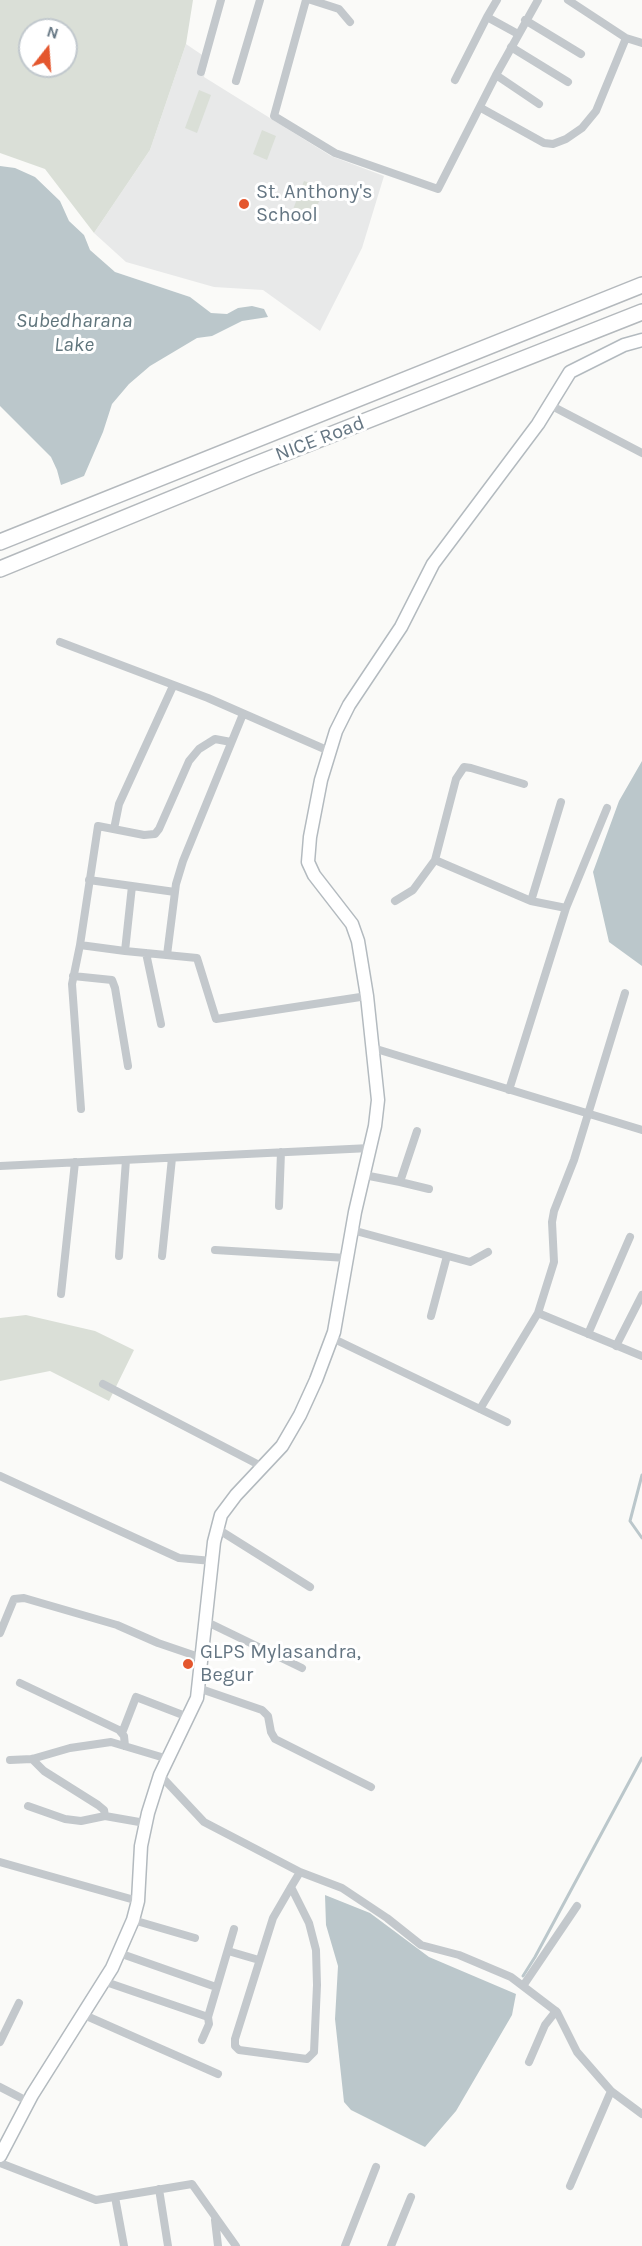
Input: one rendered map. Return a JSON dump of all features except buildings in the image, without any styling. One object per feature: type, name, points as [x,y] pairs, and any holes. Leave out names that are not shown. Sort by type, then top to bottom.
[{"type":"highway","name":"NICE Road","points":[[0,542],[642,285]]},
{"type":"highway","name":"NICE Road","points":[[0,569],[249,466],[642,312]]},
{"type":"street","points":[[201,72],[222,0]]},
{"type":"street","points":[[236,81],[260,0]]},
{"type":"street","points":[[306,0],[274,116],[335,153],[438,189],[525,20],[538,0]]},
{"type":"street","points":[[311,0],[339,9],[350,22]]},
{"type":"street","points":[[455,80],[497,0]]},
{"type":"street","points":[[568,0],[626,38],[642,43]]},
{"type":"street","points":[[487,17],[518,34]]},
{"type":"street","points":[[525,20],[581,54]]},
{"type":"street","points":[[481,108],[544,143],[553,144],[566,140],[582,128],[596,111],[626,38]]},
{"type":"street","points":[[511,47],[568,82]]},
{"type":"street","points":[[496,75],[539,104]]},
{"type":"street","points":[[0,2156],[28,2102],[119,1953],[134,1920],[138,1901],[145,1823],[160,1775],[197,1698],[216,1528],[221,1515],[236,1495],[282,1446],[300,1415],[332,1338],[352,1230],[375,1126],[378,1100],[367,996],[358,941],[352,924],[314,875],[308,862],[321,780],[336,731],[349,705],[401,627],[433,564],[538,424],[570,372],[624,345],[642,340]]},
{"type":"street","points":[[550,405],[642,453]]},
{"type":"street","points":[[60,642],[208,698],[330,751]]},
{"type":"street","points":[[114,829],[119,804],[173,686]]},
{"type":"street","points":[[167,955],[175,892],[183,861],[243,714]]},
{"type":"street","points":[[81,1109],[73,976],[99,826],[144,835],[155,834],[189,760],[199,749],[215,739],[231,742]]},
{"type":"street","points":[[394,901],[413,890],[435,860],[456,779],[464,767],[524,784]]},
{"type":"street","points":[[531,901],[561,802]]},
{"type":"street","points":[[509,1090],[566,908],[607,808]]},
{"type":"street","points":[[435,860],[531,901],[566,908]]},
{"type":"street","points":[[89,880],[175,892]]},
{"type":"street","points":[[125,951],[132,886]]},
{"type":"street","points":[[80,945],[197,957],[216,1019],[367,996]]},
{"type":"street","points":[[146,953],[161,1024]]},
{"type":"street","points":[[73,976],[112,980],[128,1066]]},
{"type":"street","points":[[480,1409],[538,1313],[554,1262],[552,1222],[554,1211],[574,1160],[625,993]]},
{"type":"street","points":[[372,1048],[642,1130]]},
{"type":"street","points":[[400,1182],[417,1131]]},
{"type":"street","points":[[0,1166],[370,1148]]},
{"type":"street","points":[[279,1206],[281,1152]]},
{"type":"street","points":[[162,1256],[172,1158]]},
{"type":"street","points":[[119,1256],[126,1160]]},
{"type":"street","points":[[61,1294],[75,1162]]},
{"type":"street","points":[[364,1174],[429,1189]]},
{"type":"street","points":[[352,1230],[470,1262],[488,1252]]},
{"type":"street","points":[[588,1334],[630,1237]]},
{"type":"street","points":[[215,1250],[347,1258]]},
{"type":"street","points":[[431,1316],[447,1256]]},
{"type":"street","points":[[616,1346],[642,1295]]},
{"type":"street","points":[[538,1313],[642,1356]]},
{"type":"street","points":[[332,1338],[507,1422]]},
{"type":"street","points":[[103,1384],[262,1467]]},
{"type":"street","points":[[0,1476],[179,1558],[212,1561]]},
{"type":"street","points":[[216,1528],[310,1587]]},
{"type":"street","points":[[0,1633],[14,1599],[24,1598],[117,1625],[158,1643],[202,1658]]},
{"type":"street","points":[[0,1605],[9,1609]]},
{"type":"street","points":[[206,1622],[302,1668]]},
{"type":"street","points":[[20,1683],[111,1726],[122,1733],[125,1746]]},
{"type":"street","points":[[198,1688],[262,1710],[268,1716],[275,1739],[371,1787]]},
{"type":"street","points":[[122,1733],[136,1697],[188,1717]]},
{"type":"street","points":[[10,1760],[32,1759],[94,1743],[111,1742],[168,1759]]},
{"type":"street","points":[[32,1759],[44,1772],[98,1805],[104,1810],[105,1816]]},
{"type":"street","points":[[160,1775],[204,1822],[300,1872],[342,1888],[387,1918],[421,1945],[459,1955],[511,1977],[556,2011],[577,2052],[610,2091],[642,2114]]},
{"type":"street","points":[[28,1806],[65,1820],[81,1821],[105,1816],[145,1823]]},
{"type":"street","points":[[0,1862],[138,1901]]},
{"type":"street","points":[[291,1887],[309,1923],[316,1950],[314,2052],[308,2060],[245,2052],[235,2046],[236,2032],[273,1918],[291,1887],[300,1872]]},
{"type":"street","points":[[523,1986],[577,1906]]},
{"type":"street","points":[[134,1920],[195,1938]]},
{"type":"street","points":[[202,2040],[209,2024],[208,2018],[216,1987],[234,1929]]},
{"type":"street","points":[[228,1951],[259,1960]]},
{"type":"street","points":[[119,1953],[216,1987]]},
{"type":"street","points":[[103,1981],[208,2018]]},
{"type":"street","points":[[0,2042],[19,2003]]},
{"type":"street","points":[[529,2062],[545,2025],[556,2011]]},
{"type":"street","points":[[82,2014],[218,2074]]},
{"type":"street","points":[[0,2087],[28,2102]]},
{"type":"street","points":[[570,2186],[610,2091]]},
{"type":"street","points":[[0,2163],[96,2200],[192,2184],[236,2246]]},
{"type":"street","points":[[345,2246],[376,2167]]},
{"type":"street","points":[[159,2189],[168,2246]]},
{"type":"street","points":[[115,2197],[124,2246]]},
{"type":"street","points":[[391,2246],[411,2197]]},
{"type":"street","points":[[215,2216],[218,2246]]},
{"type":"shaded area","points":[[0,0],[193,0],[186,44],[150,150],[94,233],[45,169],[0,153]]},
{"type":"shaded area","name":"St. Anthony's School","points":[[186,44],[208,59],[204,77],[331,156],[384,176],[362,248],[320,331],[263,290],[214,287],[126,262],[94,233],[150,150]]},
{"type":"shaded area","points":[[199,90],[211,95],[197,133],[185,128]]},
{"type":"shaded area","points":[[262,130],[276,136],[267,160],[253,154]]},
{"type":"shaded area","points":[[304,181],[324,188],[310,225],[290,217]]},
{"type":"shaded area","points":[[26,1315],[95,1331],[134,1350],[109,1401],[50,1371],[0,1381],[0,1318]]},
{"type":"water","name":"Subedharana Lake","points":[[0,166],[15,168],[35,177],[60,201],[69,221],[84,235],[90,250],[115,272],[190,297],[211,313],[227,314],[238,308],[252,306],[264,309],[268,317],[242,321],[212,336],[197,338],[150,366],[129,384],[112,404],[84,476],[61,485],[51,457],[0,406]]},
{"type":"water","points":[[642,761],[642,966],[609,942],[593,872],[619,801]]},
{"type":"water","points":[[325,1895],[370,1913],[429,1957],[516,1994],[512,2015],[456,2111],[425,2147],[351,2110],[344,2102],[335,2019],[338,1966],[326,1925]]},
{"type":"waterway","points":[[642,1475],[630,1521],[642,1538]]},
{"type":"waterway","points":[[523,1976],[642,1758]]},
{"type":"place","name":"St. Anthony's School","points":[[244,204]]},
{"type":"place","name":"GLPS Mylasandra, Begur","points":[[188,1664]]}]
